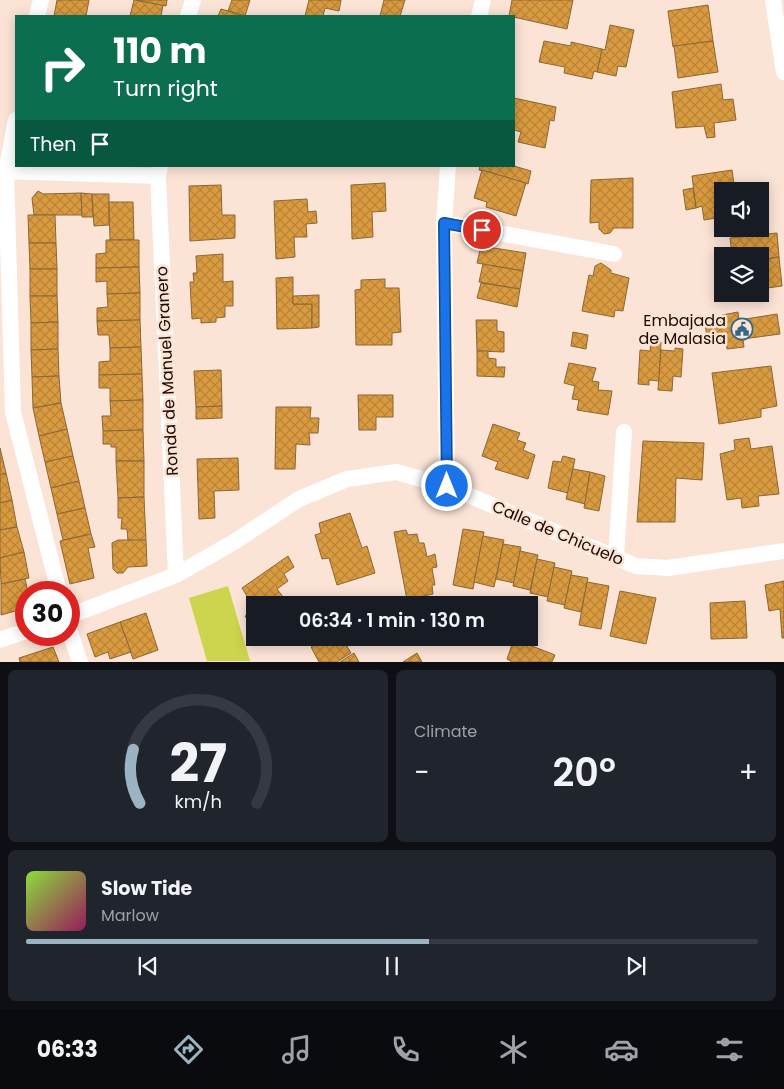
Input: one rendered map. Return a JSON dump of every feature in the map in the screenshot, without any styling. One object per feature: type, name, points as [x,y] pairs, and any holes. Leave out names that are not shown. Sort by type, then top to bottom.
[{"type":"street","points":[[38,15],[41,0]]},
{"type":"street","points":[[188,15],[194,0]]},
{"type":"street","points":[[479,15],[483,0]]},
{"type":"street","points":[[773,0],[784,72]]},
{"type":"street","points":[[15,124],[3,171],[7,413],[55,581]]},
{"type":"street","points":[[447,486],[444,223],[448,167]]},
{"type":"street","points":[[3,171],[159,171]]},
{"type":"street","name":"Ronda de Manuel Granero","points":[[159,171],[176,575]]},
{"type":"street","points":[[444,223],[614,254]]},
{"type":"street","points":[[616,557],[624,432]]},
{"type":"street","name":"Calle de Chicuelo","points":[[80,612],[176,575],[234,542],[299,499],[347,479],[396,472],[447,486],[636,566],[668,568],[784,551]]},
{"type":"street","points":[[0,640],[15,635]]},
{"type":"street","points":[[75,646],[80,662]]},
{"type":"green space","points":[[228,586],[250,661],[207,661],[189,598]]},
{"type":"building","points":[[57,0],[89,0],[86,15],[54,15]]},
{"type":"building","points":[[134,0],[163,5],[161,15],[130,15]]},
{"type":"building","points":[[137,0],[167,0],[166,6]]},
{"type":"building","points":[[232,0],[250,0],[245,15],[228,11]]},
{"type":"building","points":[[309,0],[341,0],[339,11],[325,8],[323,15],[305,15]]},
{"type":"building","points":[[384,0],[405,0],[400,15],[380,15]]},
{"type":"building","points":[[512,0],[573,0],[567,29],[509,15]]},
{"type":"building","points":[[708,5],[713,41],[673,47],[668,11]]},
{"type":"building","points":[[221,9],[242,15],[218,15]]},
{"type":"building","points":[[610,25],[634,30],[626,67],[618,66],[616,76],[597,72],[602,49],[605,50]]},
{"type":"building","points":[[544,41],[571,46],[571,42],[602,49],[597,72],[594,71],[592,79],[564,73],[565,67],[539,62]]},
{"type":"building","points":[[713,41],[718,72],[678,78],[674,46]]},
{"type":"building","points":[[721,84],[723,100],[733,99],[736,120],[714,123],[715,137],[707,138],[704,126],[676,128],[672,92]]},
{"type":"building","points":[[515,98],[556,107],[554,121],[550,120],[545,148],[518,142],[521,132],[515,130]]},
{"type":"building","points":[[515,166],[531,171],[528,184],[479,170],[480,167]]},
{"type":"building","points":[[482,170],[526,183],[516,216],[486,207],[487,202],[474,198]]},
{"type":"building","points":[[732,170],[734,182],[714,182],[714,218],[704,220],[702,206],[696,208],[692,176]]},
{"type":"building","points":[[633,178],[633,228],[614,228],[610,233],[604,234],[599,229],[599,222],[590,223],[591,180]]},
{"type":"building","points":[[385,183],[386,211],[372,212],[373,237],[352,239],[351,185]]},
{"type":"building","points":[[221,185],[222,215],[235,215],[235,238],[190,241],[189,186]]},
{"type":"building","points":[[693,188],[696,208],[686,210],[683,190]]},
{"type":"building","points":[[38,191],[43,194],[81,193],[82,215],[34,215],[32,198]]},
{"type":"building","points":[[81,193],[92,194],[93,217],[82,217]]},
{"type":"building","points":[[92,194],[109,194],[109,225],[94,226]]},
{"type":"building","points":[[307,199],[308,212],[316,211],[317,223],[306,224],[307,237],[294,237],[295,257],[276,259],[274,201]]},
{"type":"building","points":[[109,202],[133,202],[134,240],[110,240]]},
{"type":"building","points":[[28,215],[55,215],[56,243],[29,243]]},
{"type":"building","points":[[777,233],[779,257],[769,259],[769,247],[731,247],[730,238],[769,237],[769,234]]},
{"type":"building","points":[[106,240],[139,240],[139,267],[96,268],[96,254],[106,253]]},
{"type":"building","points":[[29,243],[56,243],[57,269],[30,269]]},
{"type":"building","points":[[481,246],[526,253],[523,271],[477,263]]},
{"type":"building","points":[[223,254],[223,282],[233,281],[233,306],[225,306],[225,317],[216,318],[216,322],[201,323],[201,318],[192,319],[190,282],[194,282],[193,273],[197,273],[196,256]]},
{"type":"building","points":[[779,257],[782,286],[769,288],[769,259]]},
{"type":"building","points":[[601,263],[611,270],[611,273],[629,278],[623,311],[615,310],[614,317],[582,311],[589,275],[593,276],[595,266]]},
{"type":"building","points":[[483,264],[523,271],[520,289],[479,282]]},
{"type":"building","points":[[139,267],[140,293],[107,294],[107,281],[96,282],[96,268]]},
{"type":"building","points":[[30,269],[57,269],[57,296],[30,296]]},
{"type":"building","points":[[293,277],[293,304],[312,304],[312,328],[277,329],[276,278]]},
{"type":"building","points":[[385,279],[385,288],[399,288],[401,332],[392,333],[392,345],[356,345],[355,290],[361,289],[361,280]]},
{"type":"building","points":[[481,283],[520,289],[517,307],[477,298]]},
{"type":"building","points":[[140,293],[140,320],[97,321],[97,308],[108,307],[107,294]]},
{"type":"building","points":[[319,295],[319,327],[312,328],[312,304],[293,304],[293,296]]},
{"type":"building","points":[[30,296],[57,296],[58,322],[31,323]]},
{"type":"building","name":"Embajada de Malasia","points":[[738,312],[739,320],[777,314],[780,334],[743,339],[744,347],[727,349],[726,341],[708,343],[705,324],[722,321],[722,315]]},
{"type":"building","points":[[140,320],[141,347],[110,348],[109,335],[98,335],[97,321]]},
{"type":"building","points":[[476,320],[497,320],[497,331],[504,332],[504,352],[477,351]]},
{"type":"building","points":[[58,322],[58,349],[31,350],[31,323]]},
{"type":"building","points":[[573,332],[588,335],[586,349],[571,346]]},
{"type":"building","points":[[651,341],[661,342],[659,381],[649,380],[649,385],[638,384],[640,350],[650,351]]},
{"type":"building","points":[[141,347],[142,374],[99,375],[99,362],[110,361],[110,348]]},
{"type":"building","points":[[675,348],[683,349],[681,377],[673,376],[672,391],[658,390],[661,350],[675,351]]},
{"type":"building","points":[[58,349],[59,376],[32,377],[31,350]]},
{"type":"building","points":[[477,351],[488,351],[488,358],[496,359],[496,367],[505,367],[504,377],[477,376]]},
{"type":"building","points":[[569,363],[596,368],[592,381],[599,382],[598,390],[612,391],[608,415],[577,410],[579,400],[572,399],[575,386],[564,383]]},
{"type":"building","points":[[771,366],[777,406],[761,409],[761,417],[719,424],[712,373]]},
{"type":"building","points":[[221,370],[222,406],[196,407],[194,371]]},
{"type":"building","points":[[142,374],[143,400],[110,401],[110,388],[99,388],[99,375]]},
{"type":"building","points":[[59,376],[61,403],[33,408],[32,377]]},
{"type":"building","points":[[358,395],[393,395],[393,417],[376,417],[376,430],[359,430]]},
{"type":"building","points":[[143,400],[143,430],[103,431],[102,416],[111,416],[110,401]]},
{"type":"building","points":[[61,403],[67,429],[39,436],[33,408]]},
{"type":"building","points":[[222,406],[222,418],[196,419],[196,407]]},
{"type":"building","points":[[276,407],[311,407],[310,418],[319,418],[318,433],[309,433],[310,445],[296,444],[295,469],[275,469]]},
{"type":"building","points":[[493,424],[520,433],[517,440],[526,443],[523,450],[535,455],[528,479],[495,469],[498,462],[482,456]]},
{"type":"building","points":[[67,429],[73,456],[45,462],[39,436]]},
{"type":"building","points":[[143,430],[144,461],[116,461],[116,447],[111,447],[111,444],[103,444],[103,431]]},
{"type":"building","points":[[749,438],[751,449],[772,446],[779,494],[758,496],[759,506],[742,508],[741,498],[727,500],[720,454],[735,450],[734,440]]},
{"type":"building","points":[[643,441],[704,443],[702,480],[676,478],[675,522],[637,522]]},
{"type":"building","points":[[0,448],[6,473],[0,475]]},
{"type":"building","points":[[73,456],[79,481],[51,488],[45,462]]},
{"type":"building","points":[[563,456],[575,459],[568,493],[548,488],[553,461],[561,462]]},
{"type":"building","points":[[238,458],[239,490],[214,491],[215,518],[199,519],[197,459]]},
{"type":"building","points":[[116,461],[144,461],[144,497],[118,498]]},
{"type":"building","points":[[573,469],[590,472],[585,504],[566,499]]},
{"type":"building","points":[[590,472],[605,476],[599,511],[584,508]]},
{"type":"building","points":[[6,473],[12,500],[0,503],[0,475]]},
{"type":"building","points":[[79,481],[85,508],[57,514],[51,488]]},
{"type":"building","points":[[144,497],[146,540],[128,541],[127,529],[121,529],[122,518],[118,518],[118,498]]},
{"type":"building","points":[[12,500],[17,527],[0,530],[0,503]]},
{"type":"building","points":[[85,508],[91,534],[63,540],[57,514]]},
{"type":"building","points":[[350,513],[362,548],[367,546],[375,573],[337,585],[329,558],[322,559],[315,535],[321,533],[319,523]]},
{"type":"building","points":[[17,527],[24,552],[0,558],[0,530]]},
{"type":"building","points":[[463,529],[484,532],[473,589],[453,585]]},
{"type":"building","points":[[406,530],[408,535],[417,534],[419,543],[424,543],[427,557],[435,554],[437,567],[432,568],[435,585],[432,585],[433,594],[406,596],[394,532]]},
{"type":"building","points":[[91,534],[95,547],[88,548],[94,578],[80,582],[69,581],[60,541]]},
{"type":"building","points":[[483,536],[504,540],[494,587],[474,582]]},
{"type":"building","points":[[118,540],[146,540],[147,566],[128,567],[123,573],[117,573],[113,569],[112,543]]},
{"type":"building","points":[[503,544],[521,547],[514,583],[496,579]]},
{"type":"building","points":[[520,551],[538,555],[530,590],[513,586]]},
{"type":"building","points":[[24,552],[29,578],[1,584],[0,558]]},
{"type":"building","points":[[288,556],[294,567],[284,574],[288,581],[277,589],[282,596],[247,596],[242,588]]},
{"type":"building","points":[[537,559],[555,563],[548,597],[530,593]]},
{"type":"building","points":[[554,567],[572,571],[565,605],[547,601]]},
{"type":"building","points":[[571,575],[588,578],[581,612],[564,608]]},
{"type":"building","points":[[15,581],[15,611],[1,615],[1,584]]},
{"type":"building","points":[[784,581],[784,638],[782,638],[780,609],[769,611],[765,585]]},
{"type":"building","points":[[587,582],[609,586],[601,629],[579,625]]},
{"type":"building","points":[[620,591],[656,598],[646,644],[610,636]]},
{"type":"building","points":[[745,601],[747,638],[711,639],[710,603]]},
{"type":"building","points":[[146,613],[158,650],[133,659],[120,622]]},
{"type":"building","points":[[120,622],[131,652],[110,659],[108,652],[95,657],[87,634]]},
{"type":"building","points":[[347,646],[351,653],[337,662],[319,662],[311,647]]},
{"type":"building","points":[[512,646],[532,646],[555,655],[552,662],[512,662],[507,659]]},
{"type":"building","points":[[53,647],[59,662],[20,662],[19,658]]},
{"type":"building","points":[[354,653],[359,662],[340,662]]},
{"type":"building","points":[[417,653],[422,662],[403,662]]},
{"type":"place","name":"Embajada de Malasia","points":[[742,329]]},
{"type":"route","points":[[447,486],[444,223],[482,230]]}]
